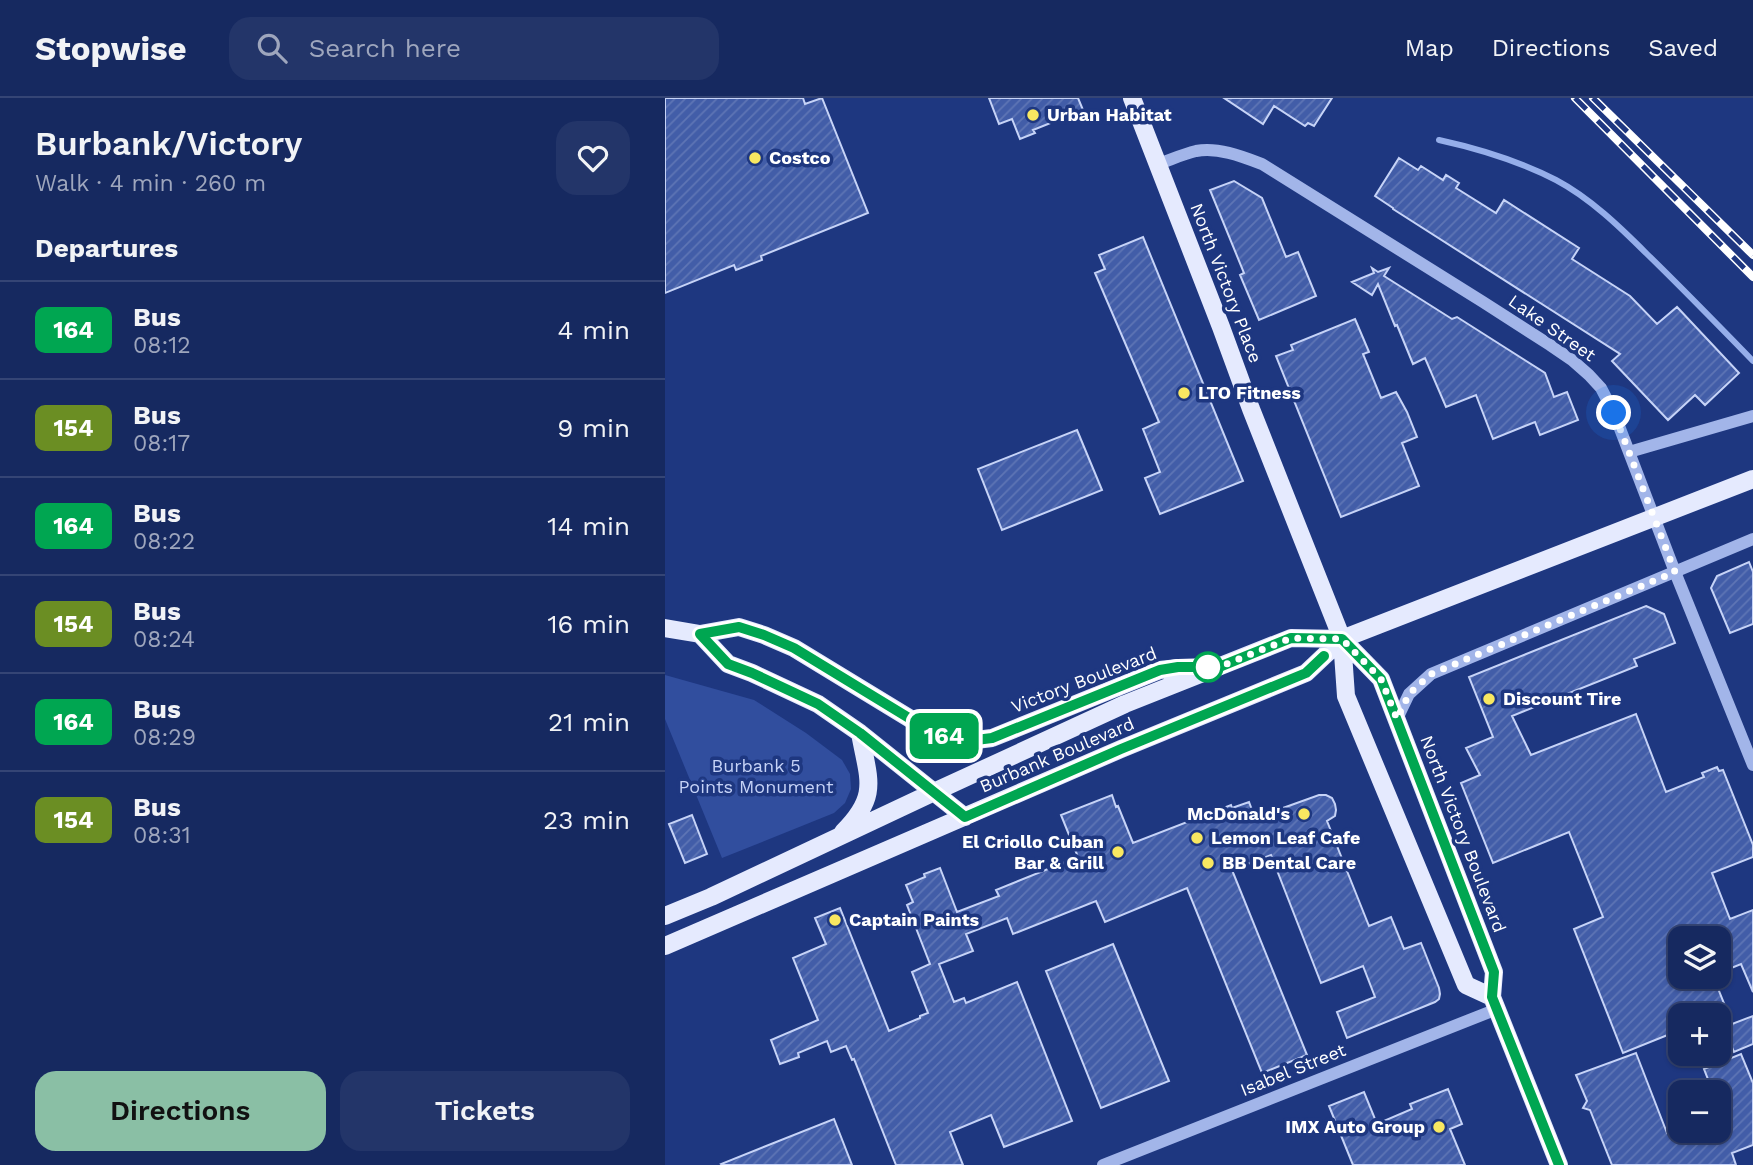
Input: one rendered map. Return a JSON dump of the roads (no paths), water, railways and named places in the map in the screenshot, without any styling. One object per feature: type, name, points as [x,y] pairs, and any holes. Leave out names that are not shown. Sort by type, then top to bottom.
[{"type":"main road","name":"North Victory Place","points":[[1132,98],[1255,421],[1342,639]]},
{"type":"main road","name":"Burbank Boulevard","points":[[665,916],[1125,704],[1291,638],[1342,639],[1753,479]]},
{"type":"main road","name":"Victory Boulevard","points":[[665,628],[700,634],[739,627],[764,635],[794,648],[927,729],[959,740],[992,738],[1160,670],[1219,667]]},
{"type":"main road","points":[[700,634],[728,664],[818,704],[860,733],[965,817]]},
{"type":"main road","name":"Burbank Boulevard","points":[[665,946],[1121,749],[1306,673],[1342,639]]},
{"type":"main road","name":"North Victory Boulevard","points":[[1342,639],[1381,679],[1494,972],[1494,1003],[1559,1165]]},
{"type":"main road","points":[[1342,639],[1346,696],[1466,985],[1494,1003]]},
{"type":"main road","points":[[837,838],[852,823],[866,802],[869,790],[860,733]]},
{"type":"street","name":"Lake Street","points":[[1158,164],[1194,151],[1210,150],[1227,152],[1262,164],[1483,302],[1589,374],[1601,388],[1614,413],[1753,765]]},
{"type":"street","points":[[1629,452],[1753,416]]},
{"type":"street","points":[[1397,719],[1409,694],[1431,674],[1753,538]]},
{"type":"street","name":"Isabel Street","points":[[1103,1165],[1494,1003]]},
{"type":"waterway","points":[[1439,140],[1514,161],[1581,195],[1626,234],[1753,361]]},
{"type":"railway","points":[[1575,98],[1753,277]]},
{"type":"railway","points":[[1593,98],[1753,255]]},
{"type":"place","name":"Urban Habitat","points":[[1033,115]]},
{"type":"place","name":"Costco","points":[[755,158]]},
{"type":"place","name":"LTO Fitness","points":[[1184,393]]},
{"type":"place","name":"Discount Tire","points":[[1489,699]]},
{"type":"place","name":"McDonald's","points":[[1304,814]]},
{"type":"place","name":"Lemon Leaf Cafe","points":[[1197,838]]},
{"type":"place","name":"El Criollo Cuban Bar & Grill","points":[[1118,852]]},
{"type":"place","name":"BB Dental Care","points":[[1208,863]]},
{"type":"place","name":"Captain Paints","points":[[835,920]]},
{"type":"place","name":"IMX Auto Group","points":[[1439,1127]]},
{"type":"park label","name":"Burbank 5 Points Monument","points":[[756,776]]}]
